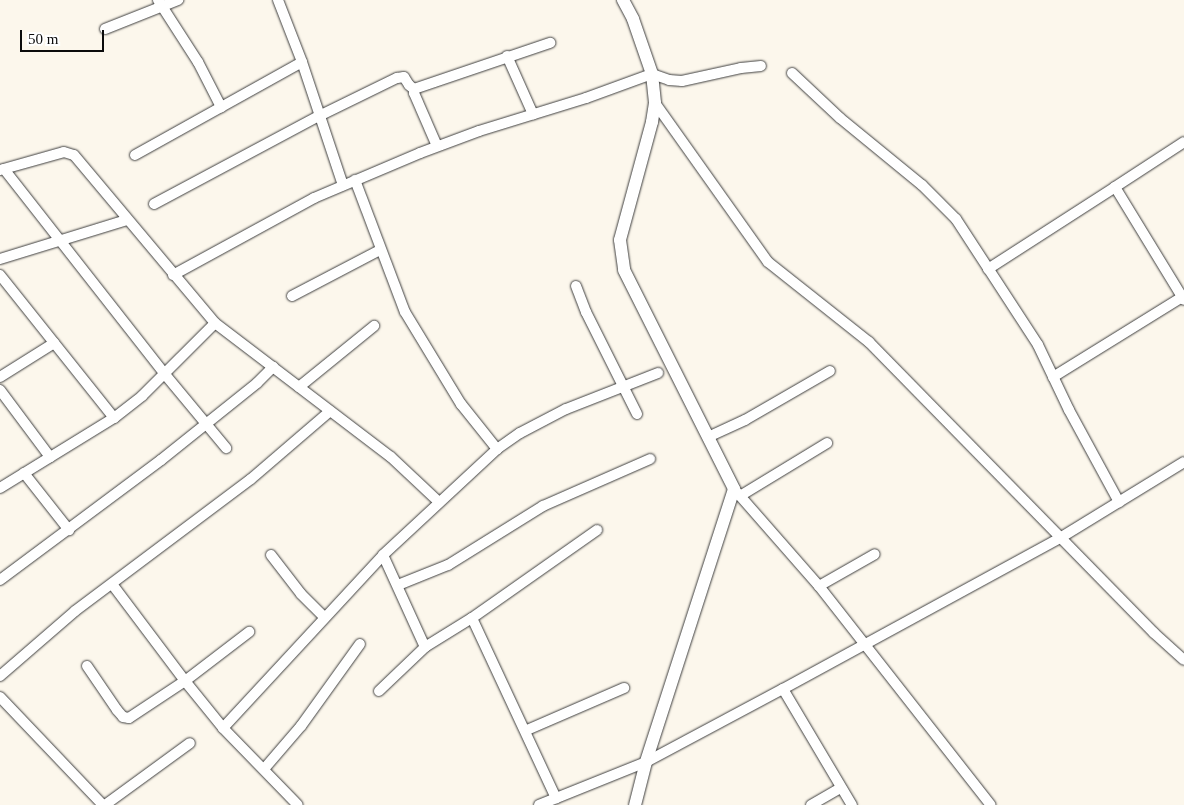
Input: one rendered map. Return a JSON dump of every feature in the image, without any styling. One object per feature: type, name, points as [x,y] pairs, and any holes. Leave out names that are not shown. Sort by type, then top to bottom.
[{"type":"street","points":[[105,29],[160,3],[178,0]]},
{"type":"street","points":[[279,0],[343,185]]},
{"type":"street","points":[[623,0],[633,18],[652,74],[655,103],[652,122],[620,240],[624,270],[737,492],[819,586],[991,805]]},
{"type":"street","points":[[160,3],[198,62],[221,107]]},
{"type":"street","points":[[414,89],[550,42]]},
{"type":"street","points":[[506,56],[533,114]]},
{"type":"street","points":[[134,155],[302,62]]},
{"type":"street","points":[[173,275],[250,231],[343,185],[437,146],[652,74],[669,80],[682,81],[740,68],[761,66]]},
{"type":"street","points":[[792,74],[840,118],[922,185],[956,219],[1038,345],[1119,502]]},
{"type":"street","points":[[154,204],[319,116],[402,76],[414,89],[437,146]]},
{"type":"street","points":[[655,103],[768,262],[869,342],[1060,538],[1184,660]]},
{"type":"street","points":[[988,269],[1184,142]]},
{"type":"street","points":[[226,448],[207,422],[164,372],[2,170],[69,152],[74,155],[215,323],[391,457],[439,502]]},
{"type":"street","points":[[355,180],[405,312],[461,404],[497,449]]},
{"type":"street","points":[[1053,377],[1183,299],[1115,187]]},
{"type":"street","points":[[0,259],[128,220]]},
{"type":"street","points":[[292,296],[380,250]]},
{"type":"street","points":[[1,280],[114,418]]},
{"type":"street","points":[[576,286],[586,312],[624,386],[636,414]]},
{"type":"street","points":[[0,488],[114,418],[142,396],[215,323]]},
{"type":"street","points":[[299,387],[374,326]]},
{"type":"street","points":[[0,377],[54,343]]},
{"type":"street","points":[[0,580],[68,530],[257,383],[273,367]]},
{"type":"street","points":[[708,437],[766,408],[830,371]]},
{"type":"street","points":[[223,728],[383,555],[497,449],[520,433],[566,409],[658,372]]},
{"type":"street","points":[[0,390],[50,457]]},
{"type":"street","points":[[0,676],[76,611],[251,479],[330,411]]},
{"type":"street","points":[[635,805],[646,762],[737,492],[827,443]]},
{"type":"street","points":[[398,585],[448,565],[543,506],[650,460]]},
{"type":"street","points":[[539,805],[646,762],[1060,538],[1184,462]]},
{"type":"street","points":[[24,473],[68,530]]},
{"type":"street","points":[[379,691],[425,647],[472,618],[597,530]]},
{"type":"street","points":[[819,586],[875,554]]},
{"type":"street","points":[[271,555],[301,594],[324,617]]},
{"type":"street","points":[[383,555],[425,647]]},
{"type":"street","points":[[112,584],[223,728],[298,805]]},
{"type":"street","points":[[472,618],[526,730],[556,798]]},
{"type":"street","points":[[87,666],[117,710],[123,717],[129,718],[185,681],[249,632]]},
{"type":"street","points":[[264,769],[301,726],[360,644]]},
{"type":"street","points":[[526,730],[624,688]]},
{"type":"street","points":[[783,689],[852,805]]},
{"type":"street","points":[[0,697],[104,805],[190,742]]},
{"type":"street","points":[[811,805],[841,788]]}]
